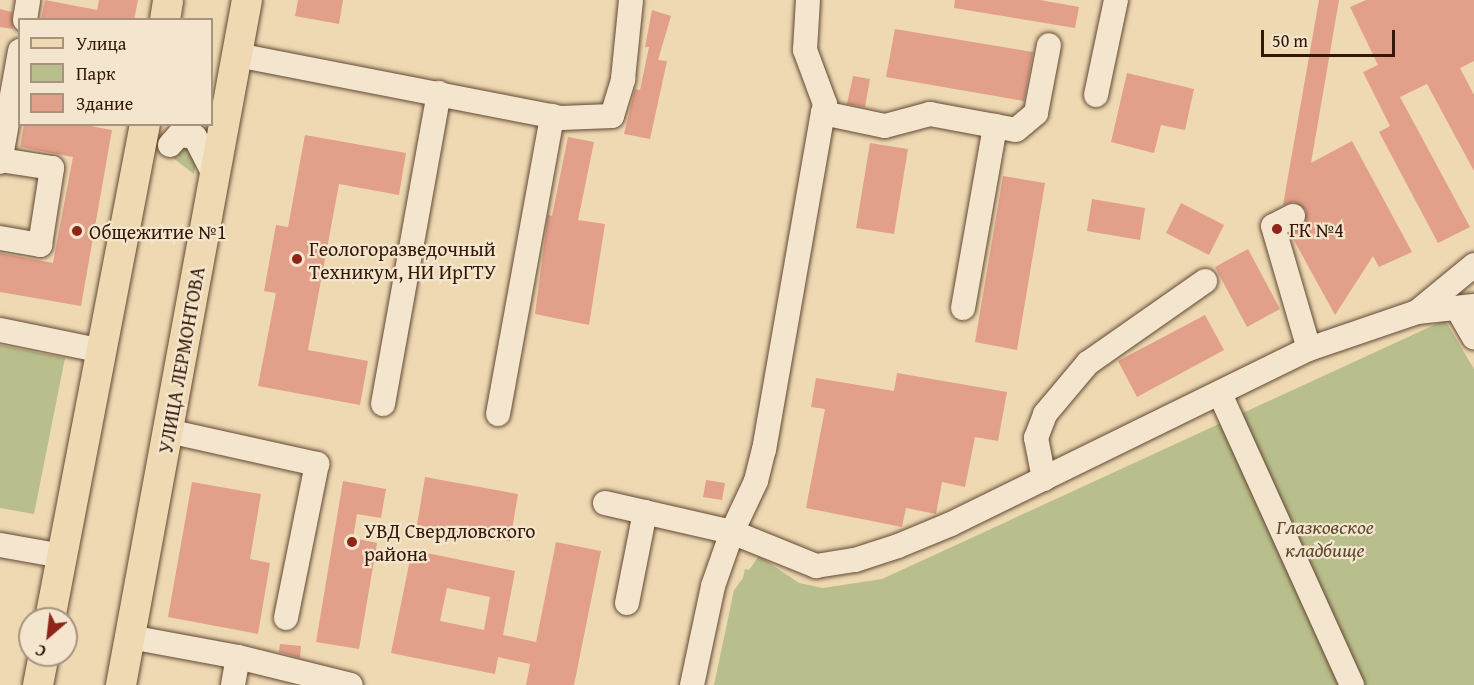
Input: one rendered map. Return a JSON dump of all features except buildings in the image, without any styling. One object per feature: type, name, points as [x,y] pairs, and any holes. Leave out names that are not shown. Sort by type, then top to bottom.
[{"type":"main road","points":[[165,18],[168,0]]},
{"type":"main road","name":"УЛИЦА ЛЕРМОНТОВА","points":[[122,685],[247,0]]},
{"type":"main road","points":[[52,607],[145,126]]},
{"type":"main road","points":[[38,685],[42,667]]},
{"type":"street","points":[[25,18],[28,0]]},
{"type":"street","points":[[237,55],[561,118],[612,116],[623,79],[631,0]]},
{"type":"street","points":[[692,685],[713,586],[732,532],[756,481],[753,448],[824,113],[825,104],[806,50],[807,0]]},
{"type":"street","points":[[1096,95],[1116,0]]},
{"type":"street","points":[[824,113],[885,126],[930,114],[1016,130],[1036,113],[1049,45]]},
{"type":"street","points":[[0,238],[40,245],[52,168],[0,161],[14,60]]},
{"type":"street","points":[[383,404],[440,93]]},
{"type":"street","points":[[498,414],[552,116]]},
{"type":"street","points":[[963,308],[995,126]]},
{"type":"street","points":[[170,145],[179,135],[195,136],[215,176]]},
{"type":"street","points":[[1293,216],[1273,226],[1309,350]]},
{"type":"street","points":[[1417,312],[1474,265]]},
{"type":"street","points":[[1044,479],[1036,438],[1045,414],[1088,363],[1205,281]]},
{"type":"street","points":[[605,502],[732,532],[787,557],[816,566],[855,560],[951,524],[1309,350],[1417,312],[1466,307],[1474,337]]},
{"type":"street","points":[[0,330],[102,351]]},
{"type":"street","points":[[1220,394],[1352,685]]},
{"type":"street","points":[[168,431],[317,464],[286,618]]},
{"type":"street","points":[[627,603],[645,512]]},
{"type":"street","points":[[0,545],[62,556]]},
{"type":"street","points":[[130,637],[238,657],[351,685]]},
{"type":"street","points":[[232,685],[238,657]]},
{"type":"green space","points":[[177,144],[198,153],[194,174],[173,158],[172,153]]},
{"type":"green space","name":"Глазковское кладбище","points":[[1445,320],[1474,369],[1474,685],[714,685],[734,590],[743,578],[745,569],[749,570],[759,556],[799,583],[823,588],[882,579]]},
{"type":"green space","points":[[0,345],[65,358],[34,514],[0,508]]},
{"type":"place","name":"ГК №4","points":[[1277,229]]},
{"type":"place","name":"Общежитие №1","points":[[77,231]]},
{"type":"place","name":"Геологоразведочный Техникум, НИ ИрГТУ","points":[[297,259]]},
{"type":"place","name":"УВД Свердловского района","points":[[352,542]]}]
